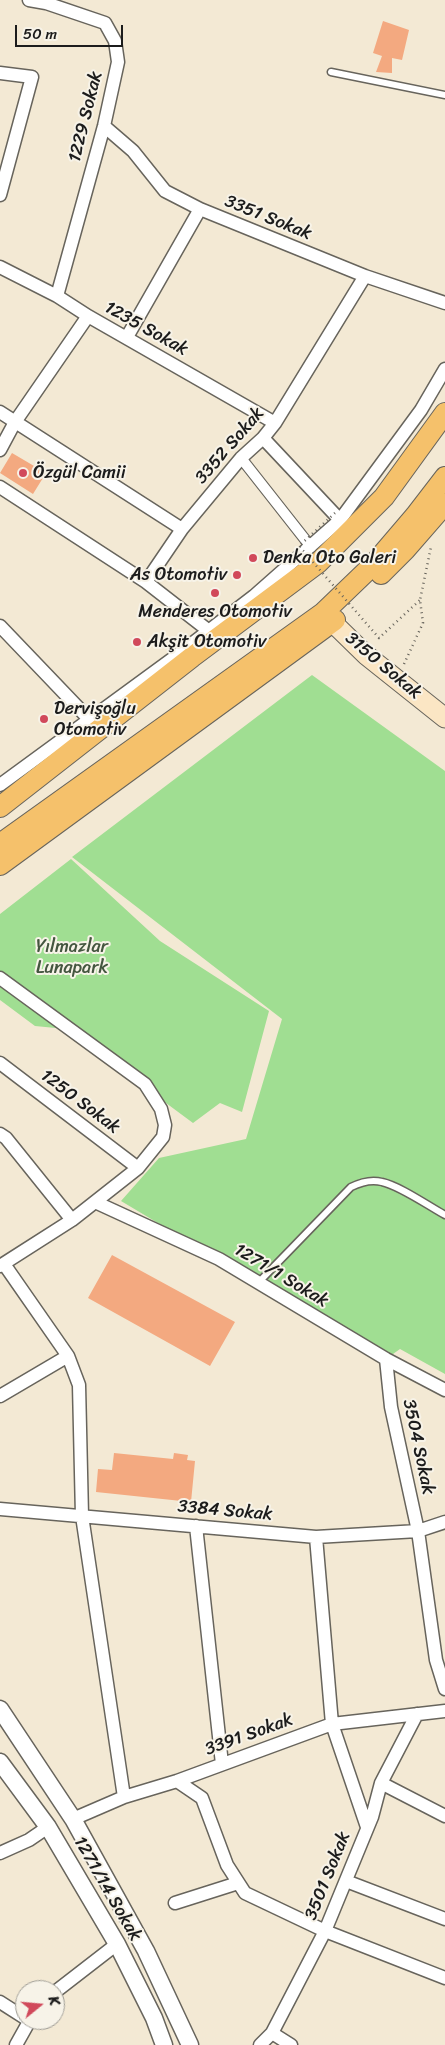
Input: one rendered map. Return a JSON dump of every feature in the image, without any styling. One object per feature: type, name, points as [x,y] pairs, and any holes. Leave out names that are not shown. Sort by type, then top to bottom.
[{"type":"main road","points":[[1,807],[192,657],[318,563],[384,497],[445,413]]},
{"type":"main road","points":[[0,844],[327,618],[415,516],[445,477]]},
{"type":"main road","points":[[0,865],[327,618],[405,550],[445,504]]},
{"type":"main road","points":[[374,564],[405,550]]},
{"type":"main road","name":"3150 Sokak","points":[[327,618],[366,655],[445,718]]},
{"type":"street","name":"1229 Sokak","points":[[29,0],[46,3],[105,23],[115,42],[118,62],[104,126],[57,296]]},
{"type":"street","points":[[0,73],[32,77],[0,195]]},
{"type":"street","name":"3351 Sokak","points":[[104,126],[133,151],[164,191],[200,208],[365,276],[445,303]]},
{"type":"street","points":[[127,337],[200,208]]},
{"type":"street","name":"1235 Sokak","points":[[1,268],[57,296],[88,316],[275,423]]},
{"type":"street","name":"3352 Sokak","points":[[146,582],[182,530],[241,458],[263,438],[275,423],[365,276]]},
{"type":"street","points":[[0,450],[15,422],[88,316]]},
{"type":"street","points":[[1,783],[209,631],[254,596],[311,547],[338,517],[421,410],[445,369]]},
{"type":"street","points":[[0,412],[182,530]]},
{"type":"street","points":[[263,438],[338,517]]},
{"type":"street","points":[[241,458],[311,547]]},
{"type":"street","points":[[0,488],[146,582],[209,631]]},
{"type":"street","points":[[0,626],[89,719]]},
{"type":"street","points":[[0,978],[144,1084],[161,1109],[165,1125],[163,1137],[138,1168],[72,1220],[2,1265],[68,1356],[79,1385],[82,1516],[124,1797]]},
{"type":"street","name":"1250 Sokak","points":[[0,1063],[138,1168]]},
{"type":"street","points":[[0,1134],[6,1138],[72,1220]]},
{"type":"street","name":"1271/1 Sokak","points":[[95,1202],[218,1259],[386,1358],[445,1390]]},
{"type":"street","points":[[0,1396],[68,1356]]},
{"type":"street","name":"3504 Sokak","points":[[386,1358],[391,1407],[418,1531],[445,1689]]},
{"type":"street","name":"3384 Sokak","points":[[0,1509],[316,1537],[418,1531],[445,1522]]},
{"type":"street","points":[[196,1526],[222,1764]]},
{"type":"street","points":[[316,1537],[332,1724],[368,1827]]},
{"type":"street","points":[[0,1709],[72,1819],[146,1951],[190,2045]]},
{"type":"street","name":"3391 Sokak","points":[[72,1819],[124,1797],[177,1781],[332,1724],[445,1710]]},
{"type":"street","name":"3501 Sokak","points":[[260,2045],[272,2033],[325,1931],[368,1827],[381,1783],[417,1714]]},
{"type":"street","name":"1271/14 Sokak","points":[[0,1762],[48,1827],[117,1944],[154,2018],[164,2045]]},
{"type":"street","points":[[177,1781],[202,1798],[227,1865],[245,1893],[325,1931],[445,1978]]},
{"type":"street","points":[[381,1783],[445,1816]]},
{"type":"street","points":[[0,1853],[29,1840],[48,1827]]},
{"type":"street","points":[[346,1881],[445,1919]]},
{"type":"street","points":[[174,1903],[238,1882]]},
{"type":"street","points":[[65,1984],[117,1944]]},
{"type":"street","points":[[0,2002],[15,2012]]},
{"type":"street","points":[[16,2045],[23,2030]]},
{"type":"street","points":[[272,2033],[291,2045]]},
{"type":"lane","points":[[331,72],[445,95]]},
{"type":"lane","points":[[258,1283],[351,1187],[359,1183],[375,1181],[388,1184],[445,1215]]},
{"type":"path","points":[[338,517],[299,546],[379,638],[420,600]]},
{"type":"path","points":[[397,680],[423,623],[420,600],[433,538]]},
{"type":"green space","points":[[312,675],[445,771],[445,1374],[400,1349],[386,1359],[121,1201],[159,1158],[246,1139],[282,1019],[72,857]]},
{"type":"green space","name":"Yılmazlar Lunapark","points":[[71,859],[160,941],[269,1011],[242,1112],[220,1103],[193,1123],[66,1029],[35,1026],[0,1000],[0,914]]},
{"type":"building","points":[[383,21],[409,30],[402,60],[392,58],[392,73],[376,72],[382,56],[373,53]]},
{"type":"building","name":"Özgül Camii","points":[[12,453],[46,473],[33,494],[0,473]]},
{"type":"building","points":[[112,1255],[235,1322],[210,1366],[88,1298]]},
{"type":"building","points":[[114,1453],[173,1459],[174,1453],[188,1455],[187,1460],[195,1461],[191,1502],[96,1492],[98,1469],[112,1470]]},
{"type":"place","name":"Özgül Camii","points":[[23,473]]},
{"type":"place","name":"Denka Oto Galeri","points":[[253,558]]},
{"type":"place","name":"As Otomotiv","points":[[237,575]]},
{"type":"place","name":"Menderes Otomotiv","points":[[215,593]]},
{"type":"place","name":"Akşit Otomotiv","points":[[137,642]]},
{"type":"place","name":"Dervişoğlu Otomotiv","points":[[44,719]]}]
